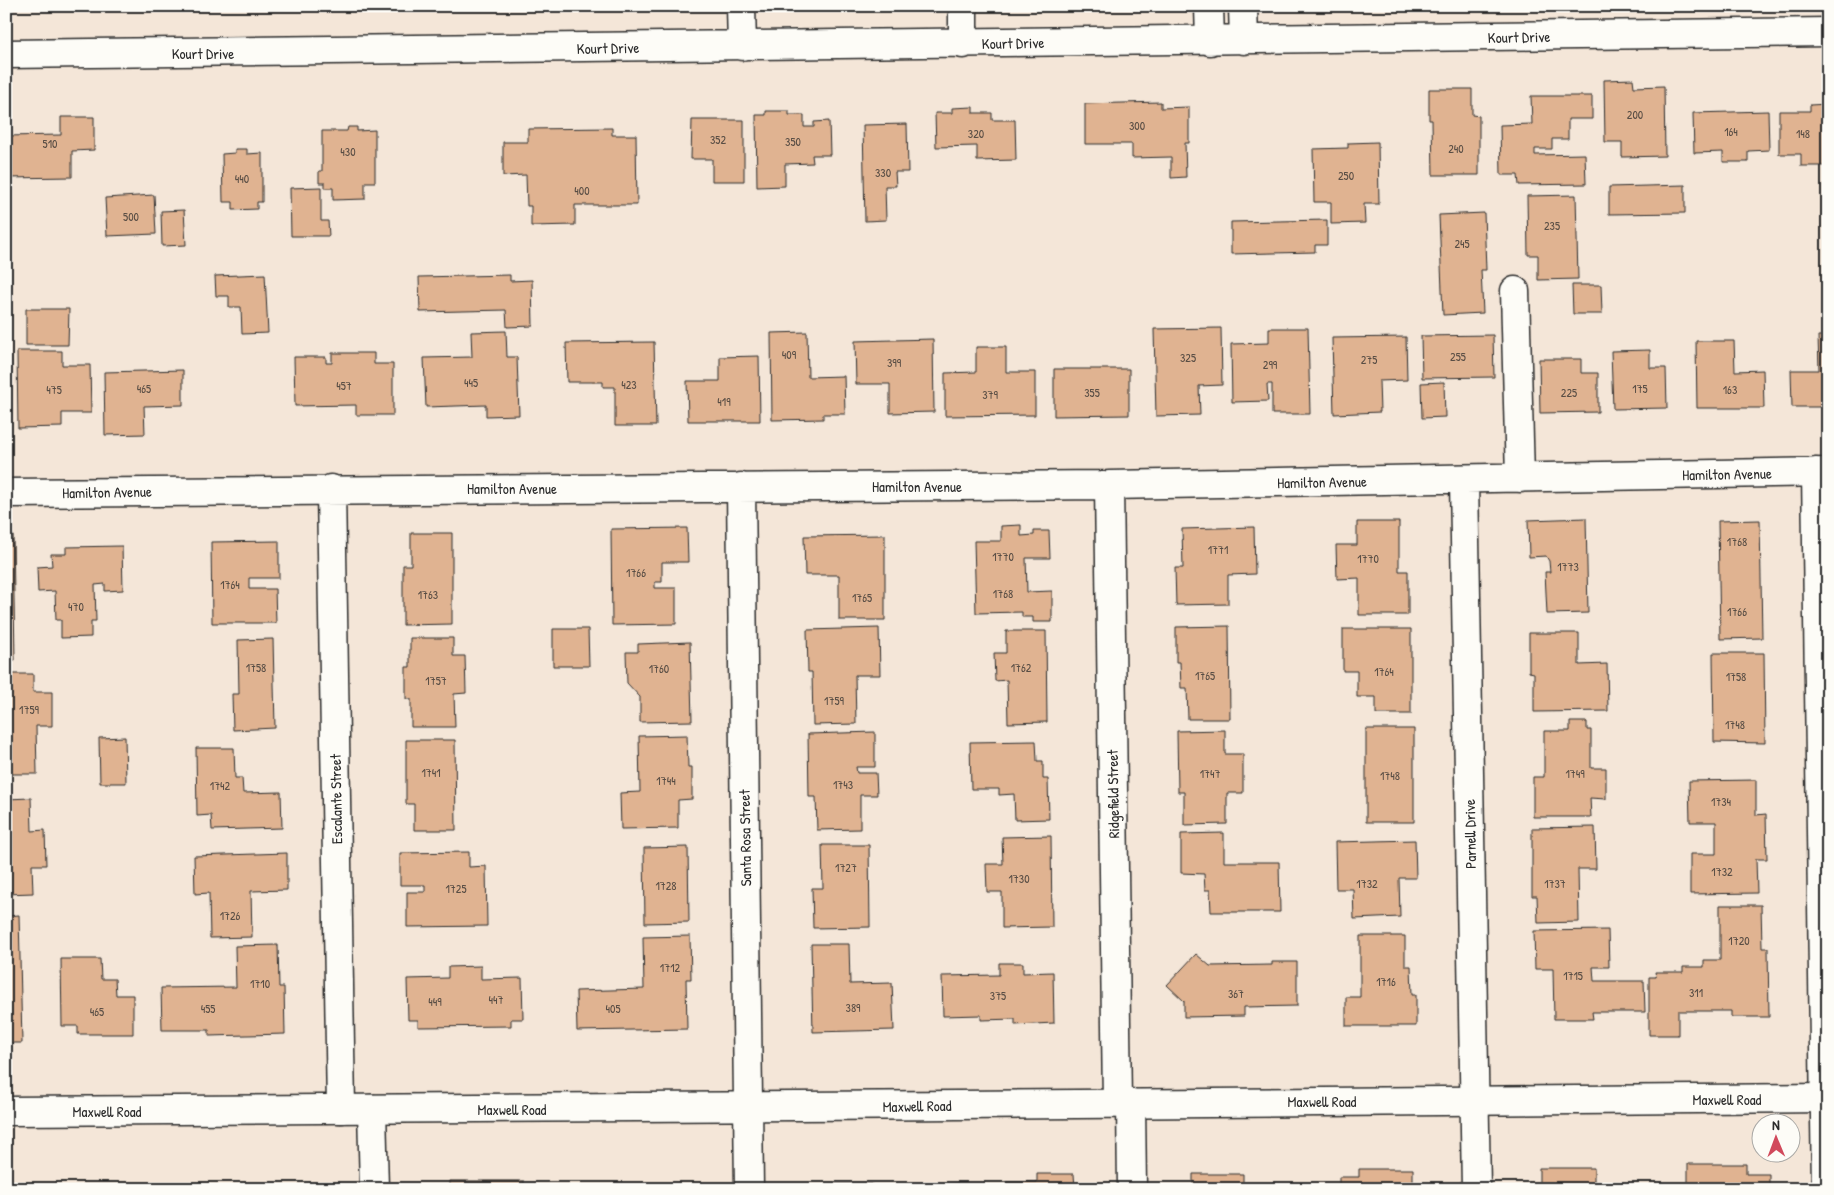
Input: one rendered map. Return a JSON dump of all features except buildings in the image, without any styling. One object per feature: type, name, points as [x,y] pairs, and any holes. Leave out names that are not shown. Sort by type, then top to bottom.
[{"type":"street","points":[[741,6],[742,46]]},
{"type":"street","points":[[963,6],[963,44]]},
{"type":"street","points":[[1209,6],[1210,41]]},
{"type":"street","points":[[1244,6],[1244,40]]},
{"type":"street","name":"Kourt Drive","points":[[6,54],[963,44],[1828,32]]},
{"type":"street","points":[[1515,291],[1520,478]]},
{"type":"street","points":[[1822,472],[1826,1189]]},
{"type":"street","name":"Hamilton Avenue","points":[[6,493],[331,489],[1109,485],[1822,472]]},
{"type":"street","name":"Parnell Drive","points":[[1464,479],[1476,1189]]},
{"type":"street","name":"Ridgefield Street","points":[[1109,485],[1124,1103],[1132,1189]]},
{"type":"street","name":"Santa Rosa Street","points":[[741,487],[749,1189]]},
{"type":"street","name":"Escalante Street","points":[[331,489],[341,1109]]},
{"type":"street","name":"Maxwell Road","points":[[6,1111],[748,1108],[1124,1103],[1826,1098]]},
{"type":"street","points":[[372,1109],[374,1189]]}]
